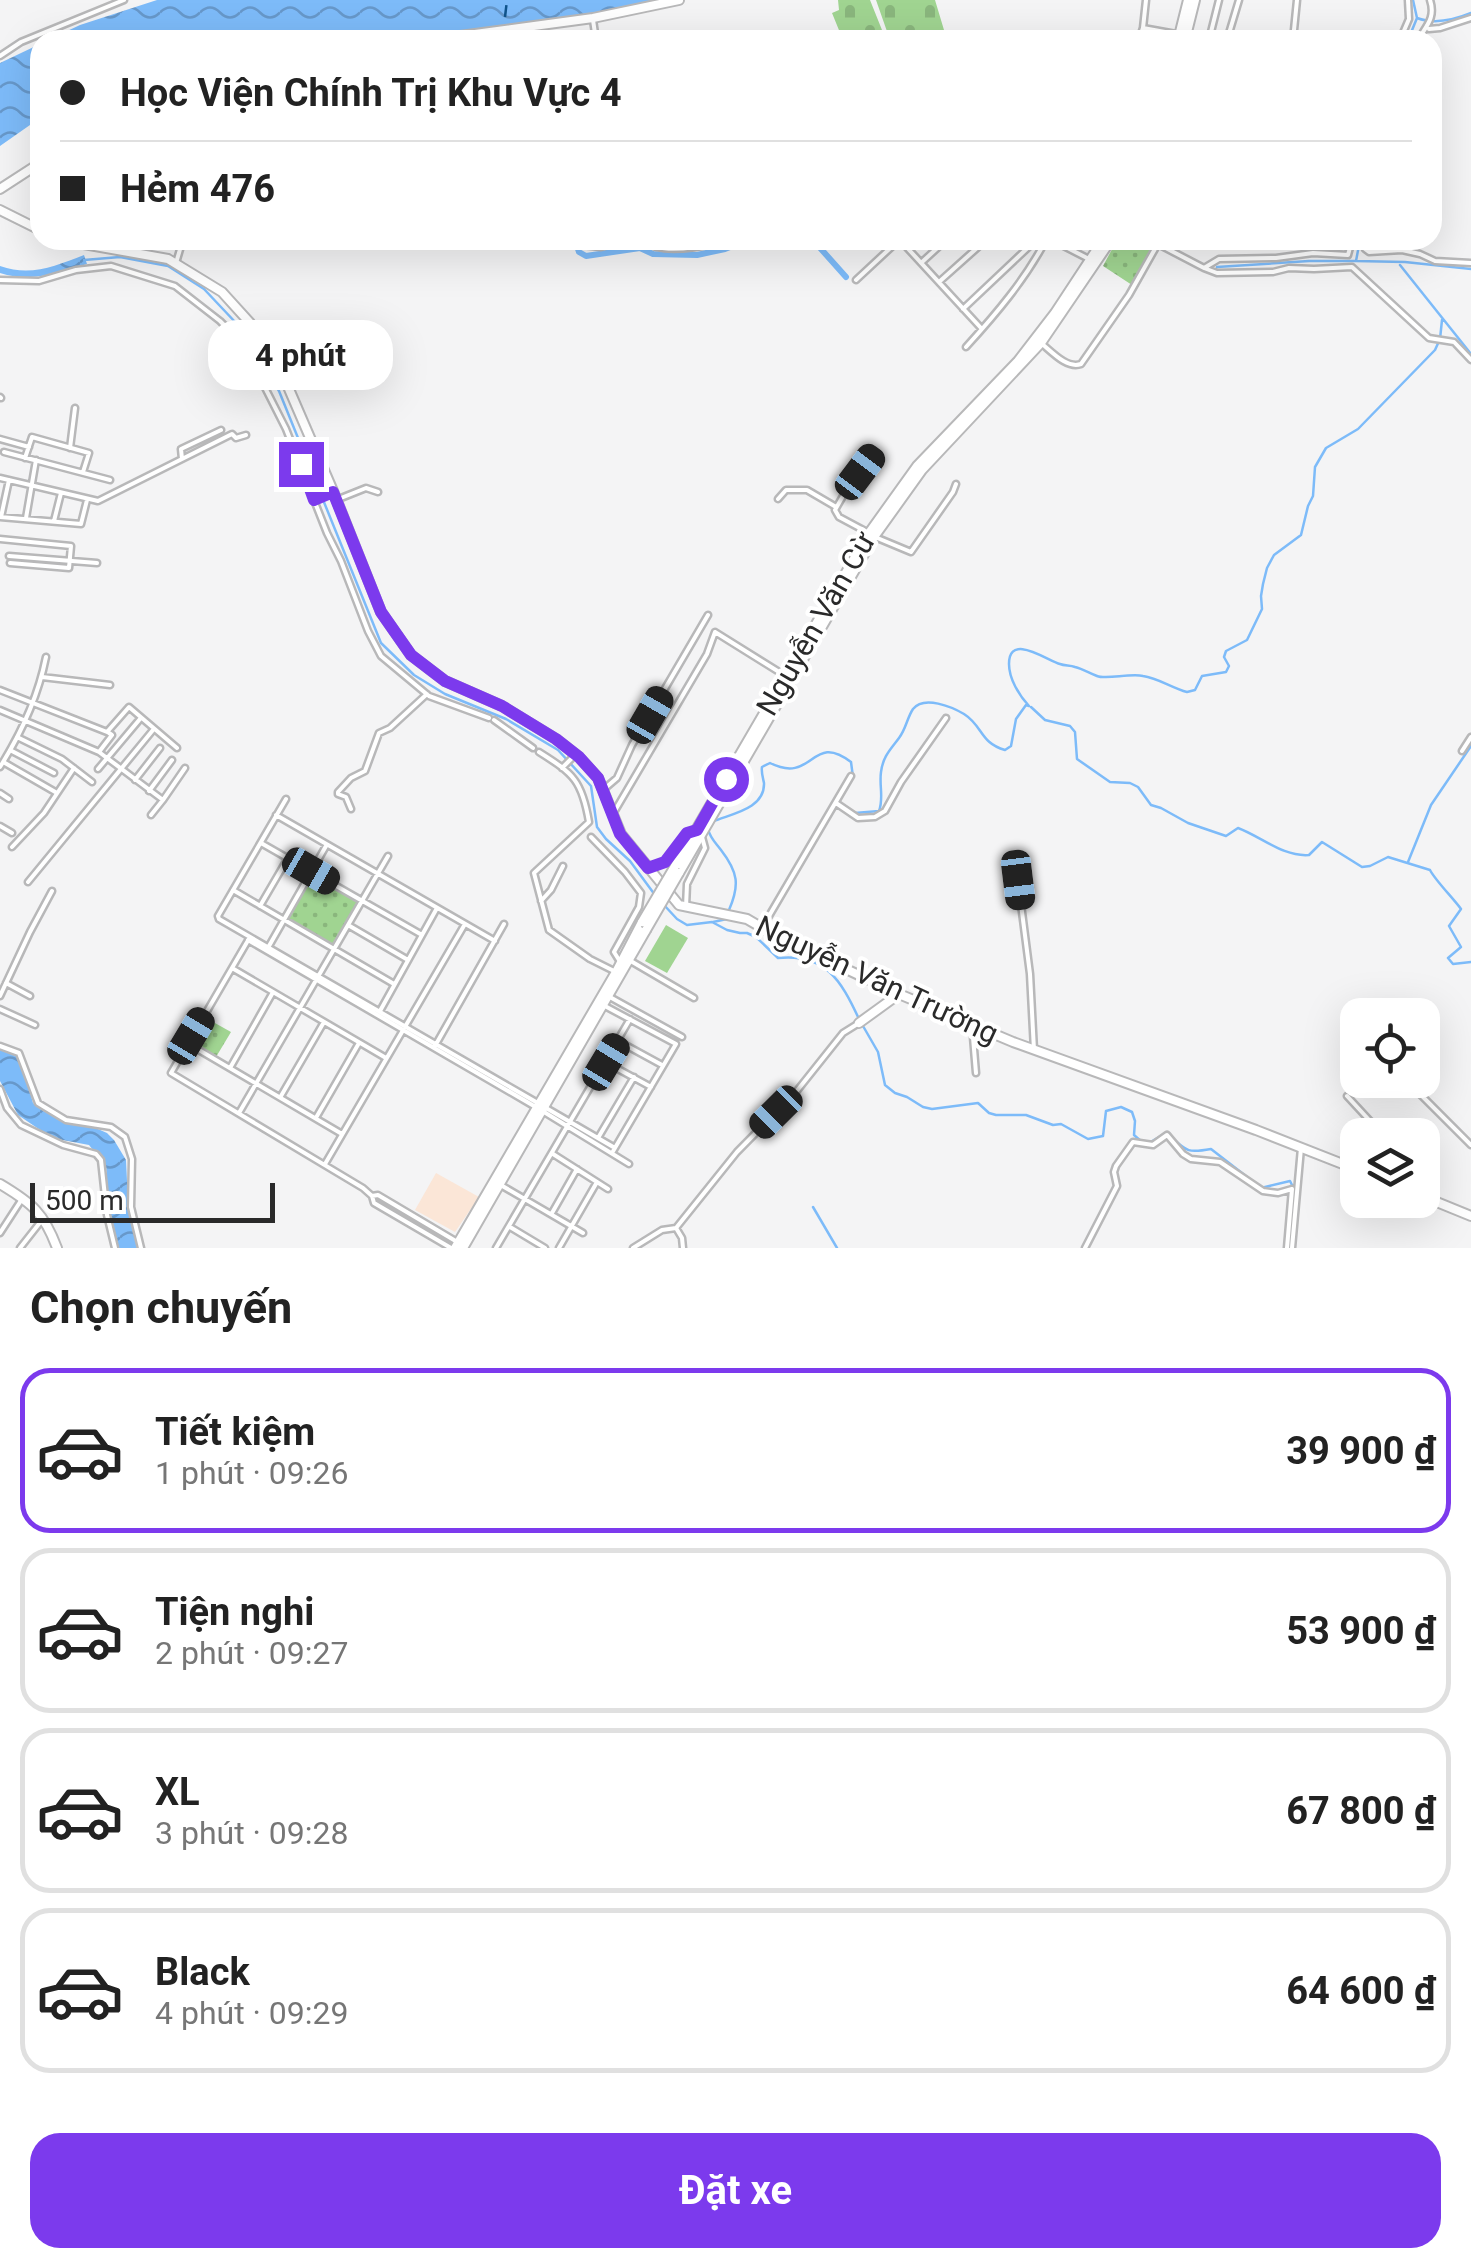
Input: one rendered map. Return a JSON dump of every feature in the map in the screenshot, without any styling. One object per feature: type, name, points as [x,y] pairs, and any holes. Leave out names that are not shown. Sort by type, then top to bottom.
[{"type":"street","points":[[50,30],[124,0]]},
{"type":"street","points":[[504,30],[593,18],[679,0]]},
{"type":"street","points":[[1146,0],[1144,28],[1153,30]]},
{"type":"street","points":[[1185,30],[1192,0]]},
{"type":"street","points":[[1212,30],[1219,0]]},
{"type":"street","points":[[1230,30],[1239,0]]},
{"type":"street","points":[[1294,30],[1297,0]]},
{"type":"street","points":[[1405,30],[1410,18],[1408,0]]},
{"type":"street","points":[[1426,30],[1432,16],[1430,0]]},
{"type":"street","points":[[593,18],[595,30]]},
{"type":"street","points":[[1429,26],[1440,28],[1471,18]]},
{"type":"street","points":[[0,56],[30,38]]},
{"type":"street","points":[[0,189],[30,170]]},
{"type":"street","points":[[0,210],[30,225]]},
{"type":"street","points":[[128,250],[176,263],[222,292],[270,345],[381,612],[411,655],[445,681],[502,706],[556,739],[598,778],[620,834],[672,898],[686,907],[687,884],[705,848],[699,832],[687,833],[665,862],[648,868]]},
{"type":"street","points":[[176,263],[180,250]]},
{"type":"street","points":[[856,280],[888,250]]},
{"type":"street","points":[[909,250],[982,329]]},
{"type":"street","points":[[921,262],[935,250]]},
{"type":"street","points":[[939,282],[975,250]]},
{"type":"street","points":[[963,309],[1025,250]]},
{"type":"street","points":[[966,347],[1042,250]]},
{"type":"street","points":[[1068,250],[1093,262]]},
{"type":"street","name":"Nguyễn Văn Cừ","points":[[1093,262],[1098,250]]},
{"type":"street","name":"Nguyễn Văn Cừ","points":[[459,1247],[872,535],[920,468],[1041,343],[1103,250]]},
{"type":"street","points":[[1041,343],[1069,365],[1081,364],[1154,250]]},
{"type":"street","points":[[1173,250],[1204,268],[1230,273],[1352,267],[1429,338],[1451,341],[1471,360]]},
{"type":"street","points":[[1204,268],[1218,259],[1345,256],[1351,250]]},
{"type":"street","points":[[1366,250],[1402,250],[1436,261],[1471,263]]},
{"type":"street","points":[[0,280],[39,281],[76,270],[111,266],[175,286],[220,321],[250,358],[286,429],[381,656],[427,694],[492,719],[562,767],[581,787],[589,824],[539,866],[534,876],[552,934],[616,972]]},
{"type":"street","name":"Nguyễn Văn Cừ","points":[[1020,363],[1058,315]]},
{"type":"street","points":[[70,448],[75,408]]},
{"type":"street","points":[[182,459],[182,449],[221,430]]},
{"type":"street","points":[[0,478],[98,500],[232,434],[236,438],[246,434]]},
{"type":"street","points":[[25,458],[32,436],[90,453],[82,472]]},
{"type":"street","points":[[0,439],[29,447]]},
{"type":"street","points":[[4,452],[110,480]]},
{"type":"street","points":[[872,456],[836,506],[838,516],[911,552],[956,484]]},
{"type":"street","points":[[26,518],[36,460]]},
{"type":"street","points":[[9,480],[0,517],[81,524],[87,500]]},
{"type":"street","points":[[315,500],[366,488],[378,492]]},
{"type":"street","points":[[778,499],[786,490],[803,490],[836,506]]},
{"type":"street","points":[[54,522],[60,492]]},
{"type":"street","points":[[0,539],[71,546],[69,568],[10,563]]},
{"type":"street","points":[[9,556],[97,563]]},
{"type":"street","points":[[603,790],[617,778],[632,745],[708,616]]},
{"type":"street","points":[[613,814],[707,654],[715,632],[788,677]]},
{"type":"street","points":[[46,657],[26,722],[2,764],[57,793]]},
{"type":"street","points":[[42,677],[110,685]]},
{"type":"street","points":[[0,690],[112,735],[99,752]]},
{"type":"street","points":[[351,809],[346,797],[338,792],[351,778],[366,771],[378,733],[390,728],[427,694]]},
{"type":"street","points":[[106,732],[128,708],[177,748]]},
{"type":"street","points":[[0,710],[99,752],[163,800]]},
{"type":"street","points":[[98,769],[140,718]]},
{"type":"street","points":[[836,803],[858,818],[875,817],[886,811],[946,718]]},
{"type":"street","points":[[28,882],[153,730]]},
{"type":"street","points":[[17,737],[62,759],[92,782]]},
{"type":"street","points":[[1462,751],[1471,737]]},
{"type":"street","points":[[136,780],[160,748]]},
{"type":"street","points":[[0,750],[54,773]]},
{"type":"street","points":[[562,767],[574,756]]},
{"type":"street","points":[[149,790],[172,760]]},
{"type":"street","points":[[12,847],[44,813],[74,768]]},
{"type":"street","points":[[152,815],[186,768]]},
{"type":"street","points":[[762,928],[851,776]]},
{"type":"street","points":[[0,793],[9,799]]},
{"type":"street","points":[[286,798],[219,918],[614,1150]]},
{"type":"street","points":[[276,815],[495,941]]},
{"type":"street","points":[[0,826],[12,833]]},
{"type":"street","points":[[591,838],[641,893],[636,913],[614,952],[616,958],[694,998]]},
{"type":"street","points":[[260,842],[422,935]]},
{"type":"street","points":[[269,946],[326,844]]},
{"type":"street","points":[[239,1114],[388,856]]},
{"type":"street","points":[[260,906],[288,858]]},
{"type":"street","points":[[541,901],[563,866]]},
{"type":"street","points":[[1018,880],[1030,974],[1034,1050]]},
{"type":"street","points":[[233,890],[394,984]]},
{"type":"street","points":[[0,996],[52,892]]},
{"type":"street","name":"Nguyễn Văn Trường","points":[[686,907],[747,920],[972,1025],[1340,1163]]},
{"type":"street","points":[[380,1010],[437,908]]},
{"type":"street","points":[[324,1164],[465,924]]},
{"type":"street","points":[[435,1046],[504,924]]},
{"type":"street","points":[[348,925],[408,960]]},
{"type":"street","points":[[250,938],[380,1010],[403,1028]]},
{"type":"street","points":[[250,938],[171,1073],[459,1247]]},
{"type":"street","name":"Nguyễn Văn Cừ","points":[[603,1001],[625,961]]},
{"type":"street","points":[[232,968],[386,1058]]},
{"type":"street","points":[[6,983],[30,996]]},
{"type":"street","points":[[230,1068],[273,993]]},
{"type":"street","points":[[633,1248],[662,1230],[676,1228],[737,1152],[796,1092],[843,1033],[899,994]]},
{"type":"street","points":[[603,1001],[676,1044],[614,1150]]},
{"type":"street","points":[[603,1001],[682,1037]]},
{"type":"street","points":[[0,1009],[35,1026]]},
{"type":"street","points":[[496,1248],[630,1019]]},
{"type":"street","points":[[280,1098],[324,1022]]},
{"type":"street","points":[[972,1025],[976,1073]]},
{"type":"street","points":[[618,1041],[664,1066]]},
{"type":"street","points":[[316,1118],[360,1042]]},
{"type":"street","points":[[187,1043],[342,1134]]},
{"type":"street","points":[[0,1046],[19,1053],[38,1103],[66,1120],[111,1127],[125,1137],[132,1158],[131,1207],[142,1248]]},
{"type":"street","points":[[606,1062],[651,1087]]},
{"type":"street","points":[[598,1138],[634,1077]]},
{"type":"street","points":[[0,1089],[7,1108],[21,1125],[63,1145],[96,1154],[101,1160],[115,1248]]},
{"type":"street","points":[[1349,1098],[1367,1118]]},
{"type":"street","points":[[1424,1098],[1471,1145]]},
{"type":"street","points":[[568,1124],[598,1138],[629,1164]]},
{"type":"street","points":[[1086,1248],[1117,1186],[1114,1172],[1133,1142],[1153,1145],[1167,1135],[1191,1159],[1220,1162],[1264,1191],[1278,1193],[1292,1188],[1290,1248]]},
{"type":"street","points":[[1290,1248],[1301,1148]]},
{"type":"street","points":[[551,1153],[608,1189]]},
{"type":"street","points":[[551,1214],[577,1169]]},
{"type":"street","points":[[496,1182],[583,1233]]},
{"type":"street","points":[[559,1248],[597,1182]]},
{"type":"street","points":[[0,1184],[44,1218],[57,1248]]},
{"type":"street","points":[[0,1233],[22,1198]]},
{"type":"street","points":[[1440,1203],[1471,1216]]},
{"type":"street","points":[[20,1248],[44,1218]]},
{"type":"street","points":[[508,1226],[544,1248]]},
{"type":"street","points":[[676,1228],[683,1248]]},
{"type":"shaded area","points":[[436,1173],[479,1197],[455,1232],[415,1210]]},
{"type":"green space","points":[[838,0],[870,0],[882,30],[839,30],[832,13],[839,10]]},
{"type":"green space","points":[[876,0],[935,0],[944,30],[886,30]]},
{"type":"green space","points":[[1112,250],[1151,250],[1132,285],[1103,266]]},
{"type":"green space","points":[[312,875],[358,901],[333,945],[287,919]]},
{"type":"green space","points":[[666,925],[688,938],[667,973],[645,961]]},
{"type":"green space","points":[[206,1018],[231,1032],[216,1057],[191,1042]]},
{"type":"water","points":[[157,0],[661,0],[593,15],[468,30],[69,30]]},
{"type":"water","points":[[30,49],[30,125],[0,146],[0,63]]},
{"type":"water","points":[[84,255],[87,264],[54,273],[23,277],[0,273],[0,266],[33,270]]},
{"type":"water","points":[[0,1048],[21,1059],[33,1103],[60,1120],[91,1126],[114,1140],[126,1160],[128,1201],[139,1248],[117,1248],[106,1166],[89,1145],[52,1138],[18,1115],[0,1081]]},
{"type":"waterway","points":[[1412,30],[1417,18],[1413,0]]},
{"type":"waterway","points":[[1417,18],[1444,21],[1471,13]]},
{"type":"waterway","points":[[578,250],[586,256],[626,250]]},
{"type":"waterway","points":[[644,250],[653,254],[697,255],[720,250]]},
{"type":"waterway","points":[[822,250],[846,277]]},
{"type":"waterway","points":[[1358,250],[1356,261],[1471,269]]},
{"type":"waterway","points":[[84,260],[120,257],[168,266],[204,289],[237,324],[279,391],[381,643],[414,675],[445,694],[506,719],[558,750],[591,786],[597,827],[630,861],[655,895]]},
{"type":"waterway","points":[[1217,267],[1356,261]]},
{"type":"waterway","points":[[1400,265],[1471,354]]},
{"type":"waterway","points":[[841,797],[838,802],[855,813],[879,811],[884,761],[913,709],[924,703],[959,711],[991,743],[1005,750],[1011,746],[1016,719],[1029,706],[1011,675],[1009,664],[1015,650],[1030,651],[1101,677],[1143,676],[1187,692],[1195,690],[1202,676],[1226,672],[1226,651],[1247,640],[1262,609],[1263,584],[1274,555],[1301,535],[1313,496],[1315,467],[1326,448],[1358,429],[1435,350],[1442,320]]},
{"type":"waterway","points":[[1031,707],[1045,720],[1070,726],[1075,732],[1077,759],[1110,782],[1138,787],[1151,805],[1188,823],[1226,836],[1238,828],[1299,855],[1309,855],[1322,842],[1362,867],[1388,857],[1430,870],[1461,909],[1449,926],[1461,947],[1448,958],[1453,964],[1471,962]]},
{"type":"waterway","points":[[1408,862],[1431,805],[1471,746]]},
{"type":"waterway","points":[[712,822],[745,810],[759,799],[764,783],[762,767],[770,763],[796,768],[819,754],[838,754],[851,762],[853,777],[845,790]]},
{"type":"waterway","points":[[708,829],[734,872],[736,886],[729,910]]},
{"type":"waterway","points":[[664,905],[687,925],[712,922],[756,937],[778,958],[820,965],[838,981],[859,1019]]},
{"type":"waterway","points":[[713,922],[727,919]]},
{"type":"waterway","points":[[863,1026],[878,1052],[885,1085],[923,1107],[978,1103],[989,1113],[1026,1115],[1061,1124],[1088,1139],[1103,1136],[1106,1111],[1121,1107],[1132,1112],[1134,1135],[1142,1142]]},
{"type":"waterway","points":[[1149,1143],[1164,1134]]},
{"type":"waterway","points":[[1171,1137],[1189,1150],[1211,1149],[1251,1180]]},
{"type":"waterway","points":[[1261,1188],[1290,1181],[1293,1187]]},
{"type":"waterway","points":[[813,1207],[837,1248]]},
{"type":"waterway","points":[[1290,1248],[1292,1210]]},
{"type":"ferry route","points":[[505,17],[507,0]]},
{"type":"route","points":[[301,464],[314,500],[333,492],[381,612],[411,655],[445,681],[502,706],[579,757],[598,778],[620,834],[648,868],[665,862],[687,833],[697,830],[726,779]]}]
